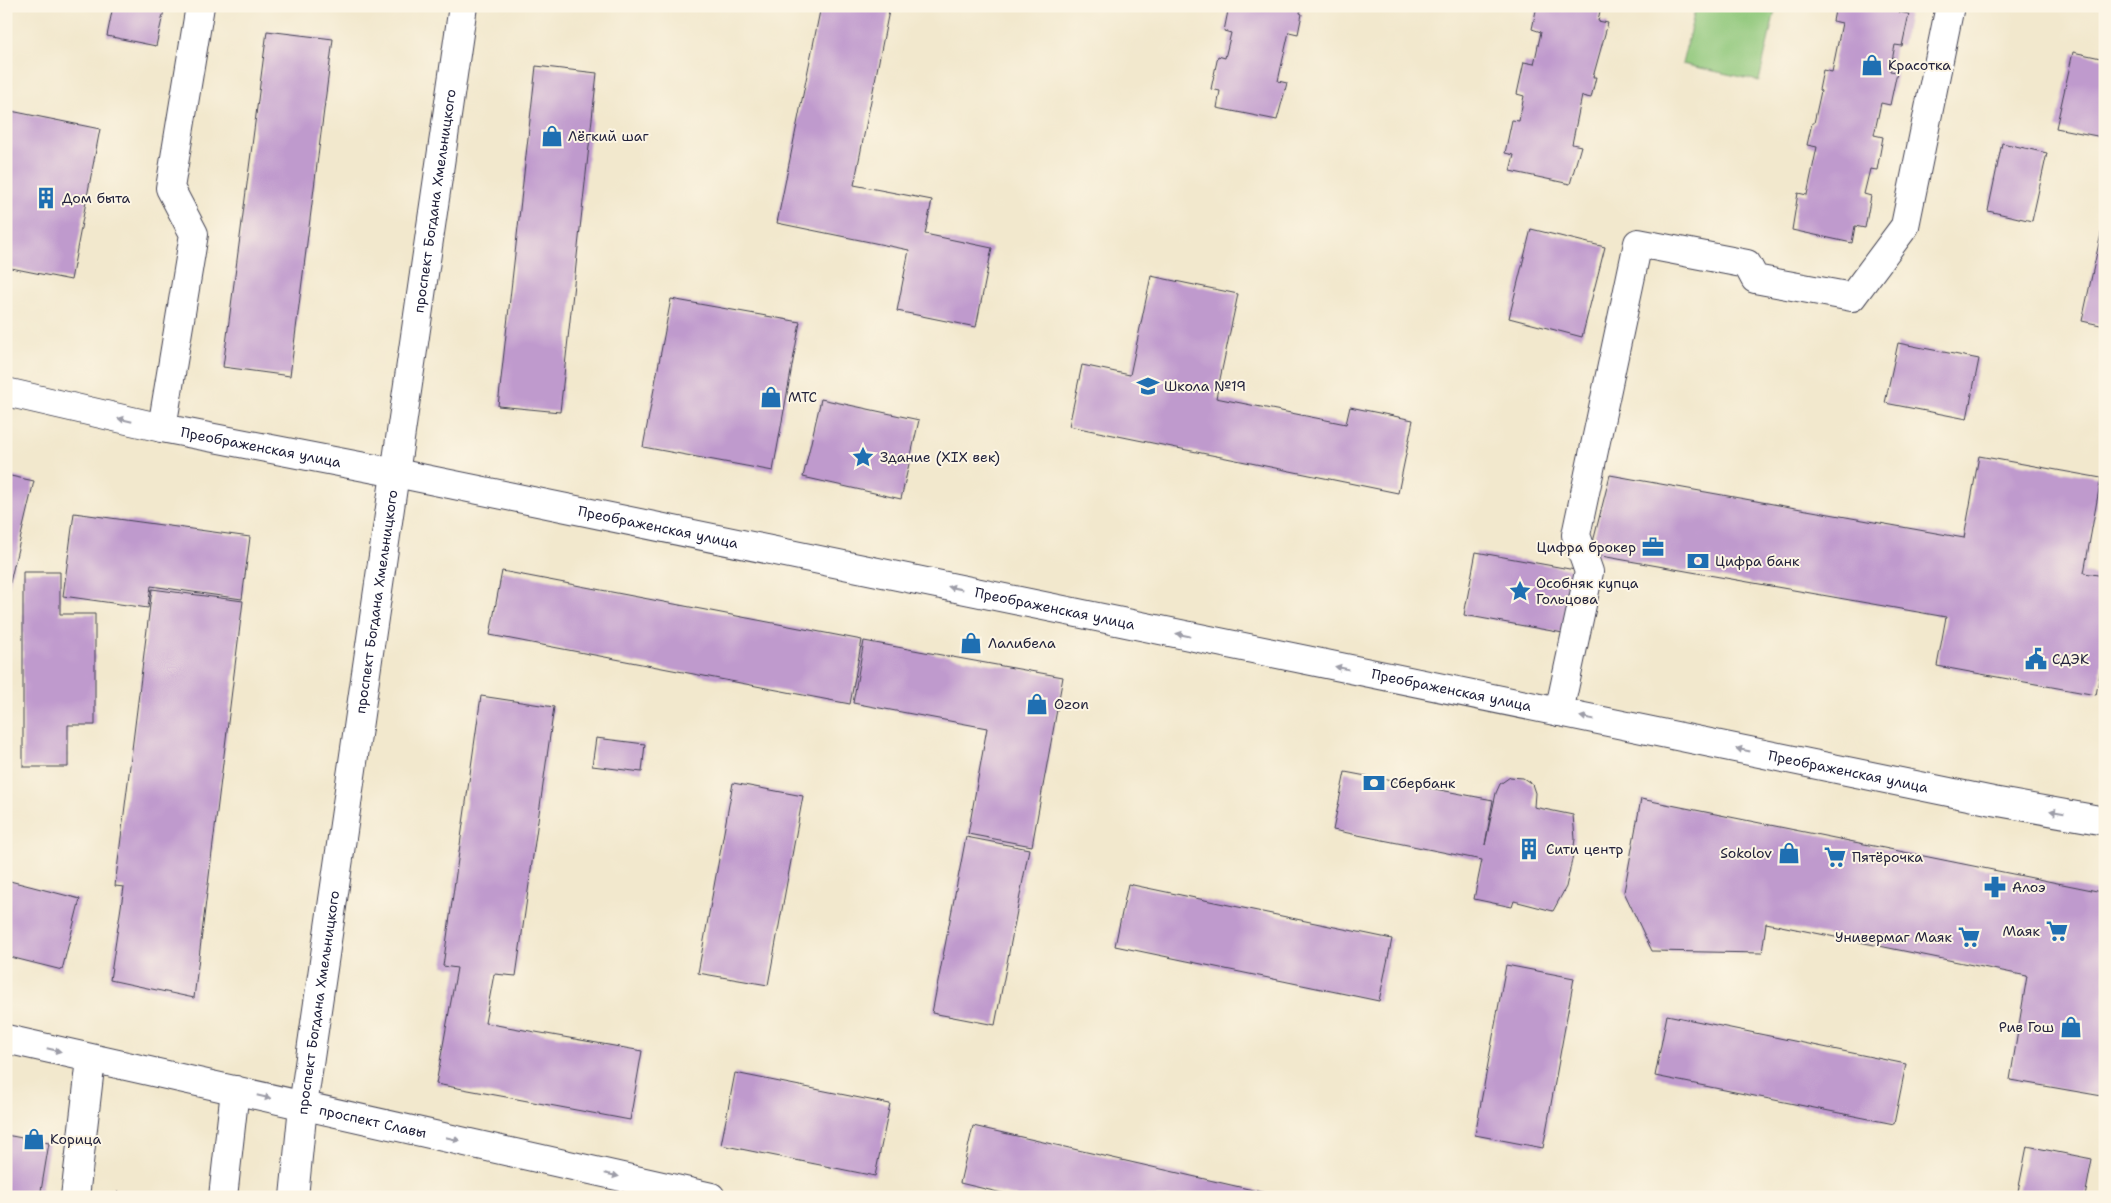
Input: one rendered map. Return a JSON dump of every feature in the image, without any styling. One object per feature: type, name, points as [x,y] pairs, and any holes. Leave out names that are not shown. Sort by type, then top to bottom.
[{"type":"main road","points":[[162,428],[194,234],[170,188],[200,6]]},
{"type":"main road","name":"проспект Богдана Хмельницкого","points":[[294,1197],[303,1106],[463,6]]},
{"type":"main road","points":[[1559,712],[1590,572],[1576,535],[1638,243],[1747,264],[1755,279],[1852,297],[1905,226],[1950,6]]},
{"type":"main road","name":"Преображенская улица","points":[[6,392],[162,428],[396,473],[1993,801],[2105,821]]},
{"type":"main road","name":"проспект Славы","points":[[6,1039],[711,1197]]},
{"type":"main road","points":[[75,1197],[91,1059]]},
{"type":"main road","points":[[223,1197],[235,1090]]},
{"type":"green space","points":[[1696,6],[1776,6],[1759,81],[1682,64]]},
{"type":"building","points":[[113,6],[165,6],[156,46],[107,36]]},
{"type":"building","points":[[821,6],[890,6],[854,185],[932,200],[925,234],[992,248],[976,327],[897,311],[909,250],[777,223]]},
{"type":"building","points":[[1229,6],[1301,6],[1300,13],[1302,14],[1298,34],[1289,32],[1278,81],[1287,83],[1277,120],[1217,108],[1220,91],[1211,89],[1218,56],[1225,58],[1231,33],[1224,31]]},
{"type":"building","points":[[1537,6],[1601,6],[1598,21],[1608,23],[1593,77],[1596,77],[1591,98],[1582,96],[1572,144],[1581,146],[1570,184],[1510,171],[1514,155],[1505,153],[1512,120],[1519,121],[1524,96],[1517,94],[1524,62],[1534,64],[1541,32],[1532,29]]},
{"type":"building","points":[[1836,6],[1901,6],[1899,12],[1909,14],[1902,46],[1895,45],[1890,71],[1897,72],[1890,105],[1881,103],[1874,135],[1883,137],[1877,170],[1870,169],[1864,194],[1871,196],[1865,228],[1855,226],[1852,243],[1792,230],[1798,193],[1807,195],[1817,147],[1807,145],[1821,91],[1819,90],[1823,70],[1832,72],[1842,23],[1833,21]]},
{"type":"building","points":[[267,31],[333,39],[290,376],[223,367]]},
{"type":"building","points":[[2073,52],[2105,59],[2105,123],[2102,137],[2056,128]]},
{"type":"building","points":[[536,66],[597,73],[560,412],[498,406]]},
{"type":"building","name":"Дом быта","points":[[6,110],[100,129],[71,280],[6,267]]},
{"type":"building","points":[[2002,143],[2047,153],[2032,221],[1988,211]]},
{"type":"building","points":[[2105,221],[2105,326],[2082,321]]},
{"type":"building","points":[[1531,229],[1605,247],[1582,337],[1509,318]]},
{"type":"building","name":"Школа №19","points":[[1151,276],[1238,294],[1216,398],[1346,424],[1350,407],[1413,420],[1398,493],[1069,426],[1082,365],[1130,375]]},
{"type":"building","points":[[671,299],[800,322],[773,471],[643,447]]},
{"type":"building","points":[[1898,343],[1979,359],[1967,419],[1885,403]]},
{"type":"building","points":[[821,399],[919,420],[901,499],[803,477]]},
{"type":"building","points":[[1979,456],[2101,478],[2084,573],[2105,576],[2105,646],[2096,695],[1937,666],[1946,617],[1590,554],[1610,475],[1964,538]]},
{"type":"building","points":[[6,475],[34,481],[7,595],[6,595]]},
{"type":"building","points":[[74,513],[250,537],[242,599],[151,586],[148,608],[63,596]]},
{"type":"building","points":[[1476,552],[1575,570],[1563,633],[1464,615]]},
{"type":"building","points":[[502,571],[862,640],[850,704],[490,635]]},
{"type":"building","points":[[23,572],[60,572],[60,614],[95,614],[95,725],[68,725],[68,767],[23,767]]},
{"type":"building","points":[[152,589],[243,601],[194,998],[110,980],[124,887],[115,886]]},
{"type":"building","points":[[864,641],[1063,677],[1032,846],[968,834],[987,728],[853,703]]},
{"type":"building","points":[[481,696],[554,707],[516,976],[494,974],[485,1023],[642,1051],[630,1120],[436,1084],[457,968],[443,966]]},
{"type":"building","points":[[596,738],[645,744],[642,772],[592,766]]},
{"type":"building","points":[[1345,772],[1493,800],[1485,845],[1496,793],[1500,784],[1510,777],[1523,778],[1532,784],[1535,793],[1534,807],[1573,815],[1575,839],[1572,860],[1566,887],[1553,911],[1514,901],[1512,907],[1474,899],[1482,860],[1333,830]]},
{"type":"building","points":[[733,783],[803,796],[768,985],[698,973]]},
{"type":"building","name":"Универмаг Маяк","points":[[1641,799],[2102,892],[2105,896],[2105,1084],[2102,1096],[2010,1080],[2027,976],[1766,923],[1762,953],[1652,951],[1624,892]]},
{"type":"building","points":[[966,837],[1029,849],[995,1025],[932,1013]]},
{"type":"building","points":[[6,880],[80,899],[62,970],[6,956]]},
{"type":"building","points":[[1128,884],[1392,939],[1379,1001],[1115,946]]},
{"type":"building","points":[[1506,965],[1574,978],[1543,1148],[1475,1135]]},
{"type":"building","points":[[1667,1015],[1906,1064],[1894,1124],[1655,1076]]},
{"type":"building","points":[[735,1073],[890,1104],[875,1176],[721,1145]]},
{"type":"building","points":[[973,1126],[1279,1196],[1019,1197],[960,1183]]},
{"type":"building","points":[[6,1135],[49,1143],[40,1197],[6,1197]]},
{"type":"building","points":[[2027,1146],[2092,1159],[2085,1197],[2017,1197]]},
{"type":"building","points":[[117,1192],[147,1195],[147,1197],[117,1197]]},
{"type":"place","name":"Красотка","points":[[1872,65]]},
{"type":"place","name":"Лёгкий шаг","points":[[552,136]]},
{"type":"place","name":"Дом быта","points":[[46,198]]},
{"type":"place","name":"Школа №19","points":[[1148,386]]},
{"type":"place","name":"МТС","points":[[771,397]]},
{"type":"place","name":"Здание (XIX век)","points":[[863,457]]},
{"type":"place","name":"Цифра брокер","points":[[1653,547]]},
{"type":"place","name":"Цифра банк","points":[[1698,561]]},
{"type":"place","name":"Особняк купца Гольцова","points":[[1520,591]]},
{"type":"place","name":"Лалибела","points":[[971,643]]},
{"type":"place","name":"СДЭК","points":[[2036,659]]},
{"type":"place","name":"Ozon","points":[[1037,704]]},
{"type":"place","name":"Сбербанк","points":[[1374,783]]},
{"type":"place","name":"Сити центр","points":[[1529,849]]},
{"type":"place","name":"Sokolov","points":[[1789,853]]},
{"type":"place","name":"Пятёрочка","points":[[1835,857]]},
{"type":"place","name":"Алоэ","points":[[1995,887]]},
{"type":"place","name":"Маяк","points":[[2057,931]]},
{"type":"place","name":"Универмаг Маяк","points":[[1969,937]]},
{"type":"place","name":"Рив Гош","points":[[2071,1027]]},
{"type":"place","name":"Корица","points":[[34,1139]]}]
